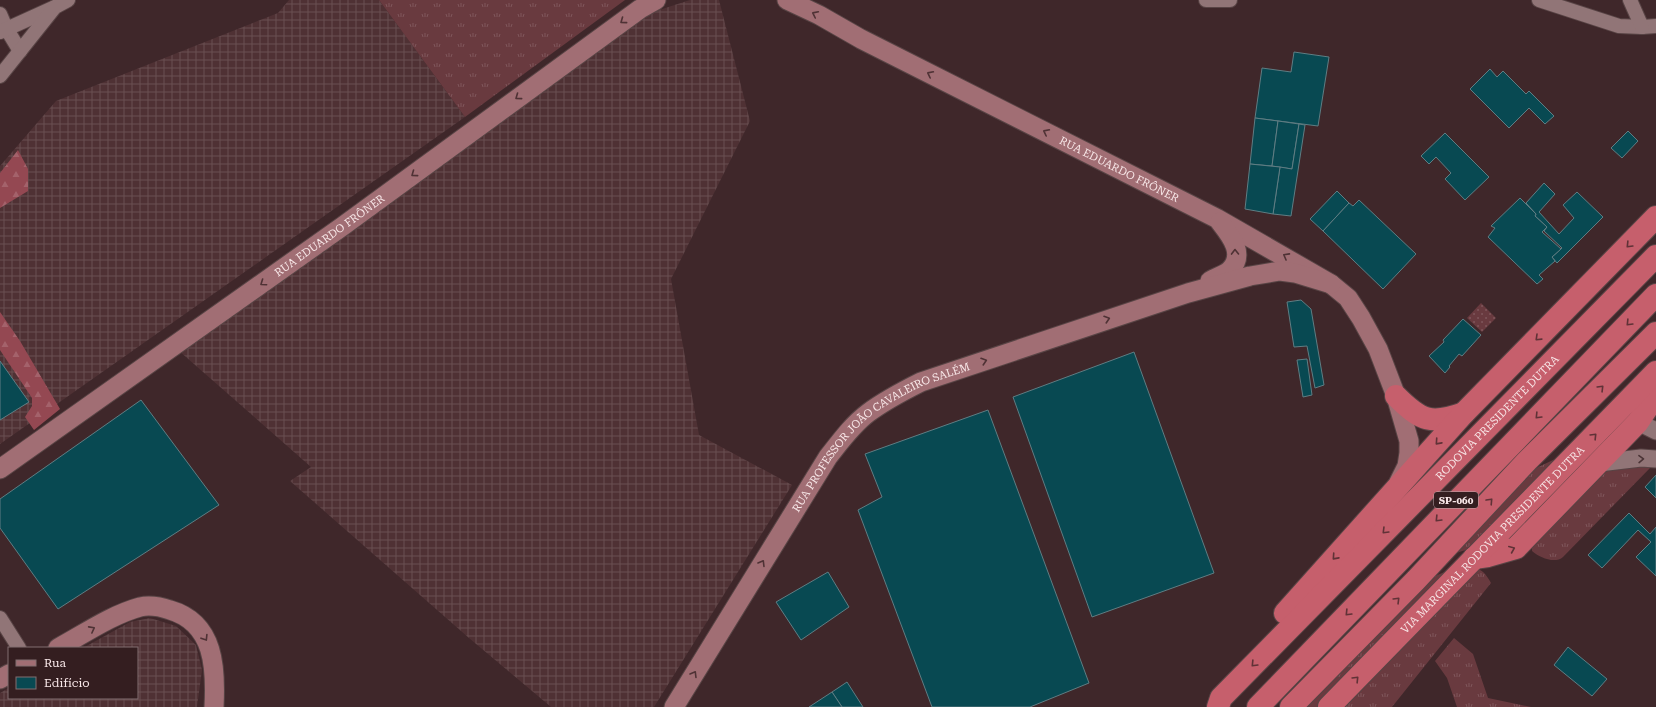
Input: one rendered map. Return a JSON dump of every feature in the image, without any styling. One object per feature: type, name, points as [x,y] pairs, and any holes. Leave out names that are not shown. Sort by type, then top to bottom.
[{"type":"highway","points":[[1269,649],[1281,618],[1398,486],[1464,413],[1656,217]]},
{"type":"highway","name":"RODOVIA PRESIDENTE DUTRA","points":[[1217,704],[1269,649],[1656,256]]},
{"type":"highway","name":"SP-060","points":[[1258,707],[1656,294]]},
{"type":"highway","name":"SP-060","points":[[1291,707],[1416,580],[1527,462],[1656,332]]},
{"type":"highway","name":"VIA MARGINAL RODOVIA PRESIDENTE DUTRA","points":[[1329,707],[1656,372]]},
{"type":"highway","points":[[1474,558],[1488,556],[1516,548],[1599,463],[1647,427],[1656,381]]},
{"type":"highway","points":[[1396,396],[1411,411],[1428,420],[1438,421],[1464,413]]},
{"type":"main road","name":"RUA EDUARDO FRÔNER","points":[[0,469],[343,226],[640,9],[656,0]]},
{"type":"main road","name":"RUA EDUARDO FRÔNER","points":[[787,0],[819,15],[861,39],[1218,219],[1332,284],[1348,298],[1361,318],[1378,349],[1396,396],[1409,441],[1407,466],[1398,486]]},
{"type":"main road","name":"RUA PROFESSOR JOÃO CAVALEIRO SALÉM","points":[[1188,293],[1230,270],[1235,262],[1237,253],[1234,241],[1218,219]]},
{"type":"main road","name":"RUA PROFESSOR JOÃO CAVALEIRO SALÉM","points":[[674,707],[828,457],[867,414],[898,394],[921,382],[1188,293],[1250,276],[1280,272],[1295,273],[1332,284]]},
{"type":"main road","points":[[60,647],[121,614],[142,606],[162,608],[178,612],[194,623],[207,639],[213,657],[215,682],[214,707]]},
{"type":"street","points":[[3,30],[68,0]]},
{"type":"street","points":[[1206,0],[1230,0]]},
{"type":"street","points":[[1539,0],[1619,26],[1656,26]]},
{"type":"street","points":[[1630,0],[1642,27]]},
{"type":"street","points":[[0,76],[55,7]]},
{"type":"street","points":[[0,14],[3,30],[20,51]]},
{"type":"street","points":[[1599,463],[1641,458],[1656,459]]},
{"type":"street","points":[[0,618],[18,647]]},
{"type":"shaded area","points":[[289,0],[379,0],[465,117],[0,444],[0,166],[56,101],[278,13]]},
{"type":"shaded area","points":[[690,0],[719,0],[750,121],[671,279],[699,435],[792,485],[654,707],[551,707],[469,638],[290,481],[311,467],[178,350],[653,12]]},
{"type":"shaded area","points":[[150,618],[176,626],[196,645],[202,670],[197,707],[0,707],[0,693],[8,689],[8,699],[138,699],[138,647],[85,647],[130,622]]},
{"type":"green space","points":[[379,0],[625,0],[465,117]]},
{"type":"green space","points":[[18,150],[28,169],[28,191],[0,208],[0,173]]},
{"type":"green space","points":[[1481,303],[1496,318],[1482,332],[1467,318]]},
{"type":"green space","points":[[0,312],[20,341],[60,409],[34,430],[25,417],[32,406],[32,398],[0,350]]},
{"type":"green space","points":[[1638,388],[1635,412],[1517,534],[1456,553],[1536,468],[1581,447]]},
{"type":"green space","points":[[1629,463],[1651,467],[1563,557],[1552,560],[1539,556],[1532,551],[1532,546],[1604,470]]},
{"type":"green space","points":[[1457,567],[1469,567],[1481,570],[1488,577],[1491,583],[1392,707],[1304,707],[1430,578]]},
{"type":"green space","points":[[1454,638],[1473,654],[1488,698],[1531,707],[1457,707],[1447,678],[1435,661]]},
{"type":"building","points":[[1294,52],[1329,57],[1318,126],[1255,118],[1262,68],[1291,72]]},
{"type":"building","points":[[1490,69],[1497,77],[1503,71],[1526,94],[1529,91],[1554,116],[1545,124],[1529,108],[1509,128],[1470,89]]},
{"type":"building","points":[[1255,118],[1278,121],[1272,166],[1250,164]]},
{"type":"building","points":[[1278,121],[1299,124],[1292,169],[1272,166]]},
{"type":"building","points":[[1299,124],[1305,125],[1291,216],[1273,214],[1280,167],[1292,169]]},
{"type":"building","points":[[1628,131],[1638,141],[1622,158],[1611,148]]},
{"type":"building","points":[[1445,133],[1489,177],[1465,200],[1445,179],[1451,173],[1436,157],[1429,164],[1421,156]]},
{"type":"building","points":[[1250,164],[1280,167],[1273,214],[1245,209]]},
{"type":"building","points":[[1544,183],[1555,194],[1539,212],[1559,234],[1574,218],[1563,205],[1577,192],[1603,217],[1557,263],[1552,257],[1562,248],[1544,231],[1547,227],[1535,216],[1536,214],[1526,203]]},
{"type":"building","points":[[1337,191],[1349,203],[1323,231],[1310,219]]},
{"type":"building","points":[[1520,198],[1536,214],[1535,216],[1547,227],[1542,232],[1561,249],[1552,257],[1555,261],[1539,275],[1543,279],[1537,284],[1488,237],[1495,228],[1491,226]]},
{"type":"building","points":[[1359,200],[1416,254],[1383,289],[1323,231],[1349,203],[1353,206]]},
{"type":"building","points":[[1301,300],[1311,309],[1324,385],[1315,388],[1307,346],[1294,347],[1287,302]]},
{"type":"building","points":[[1463,319],[1481,335],[1462,356],[1459,354],[1445,373],[1429,356],[1444,342],[1443,340]]},
{"type":"building","points":[[1134,352],[1214,573],[1092,617],[1013,397]]},
{"type":"building","points":[[1307,359],[1312,395],[1303,397],[1297,360]]},
{"type":"building","points":[[0,361],[29,402],[0,420]]},
{"type":"building","points":[[141,400],[219,505],[58,609],[0,528],[0,499]]},
{"type":"building","points":[[988,410],[1089,683],[1030,707],[932,707],[858,510],[882,497],[865,454]]},
{"type":"building","points":[[1656,475],[1656,498],[1645,487]]},
{"type":"building","points":[[1629,513],[1650,534],[1656,527],[1656,576],[1636,557],[1651,542],[1638,530],[1602,568],[1588,555]]},
{"type":"building","points":[[828,572],[849,607],[801,640],[776,602]]},
{"type":"building","points":[[1568,647],[1607,679],[1592,696],[1554,665]]},
{"type":"building","points":[[847,682],[863,707],[842,707],[832,692]]},
{"type":"building","points":[[832,692],[842,707],[809,707]]}]
